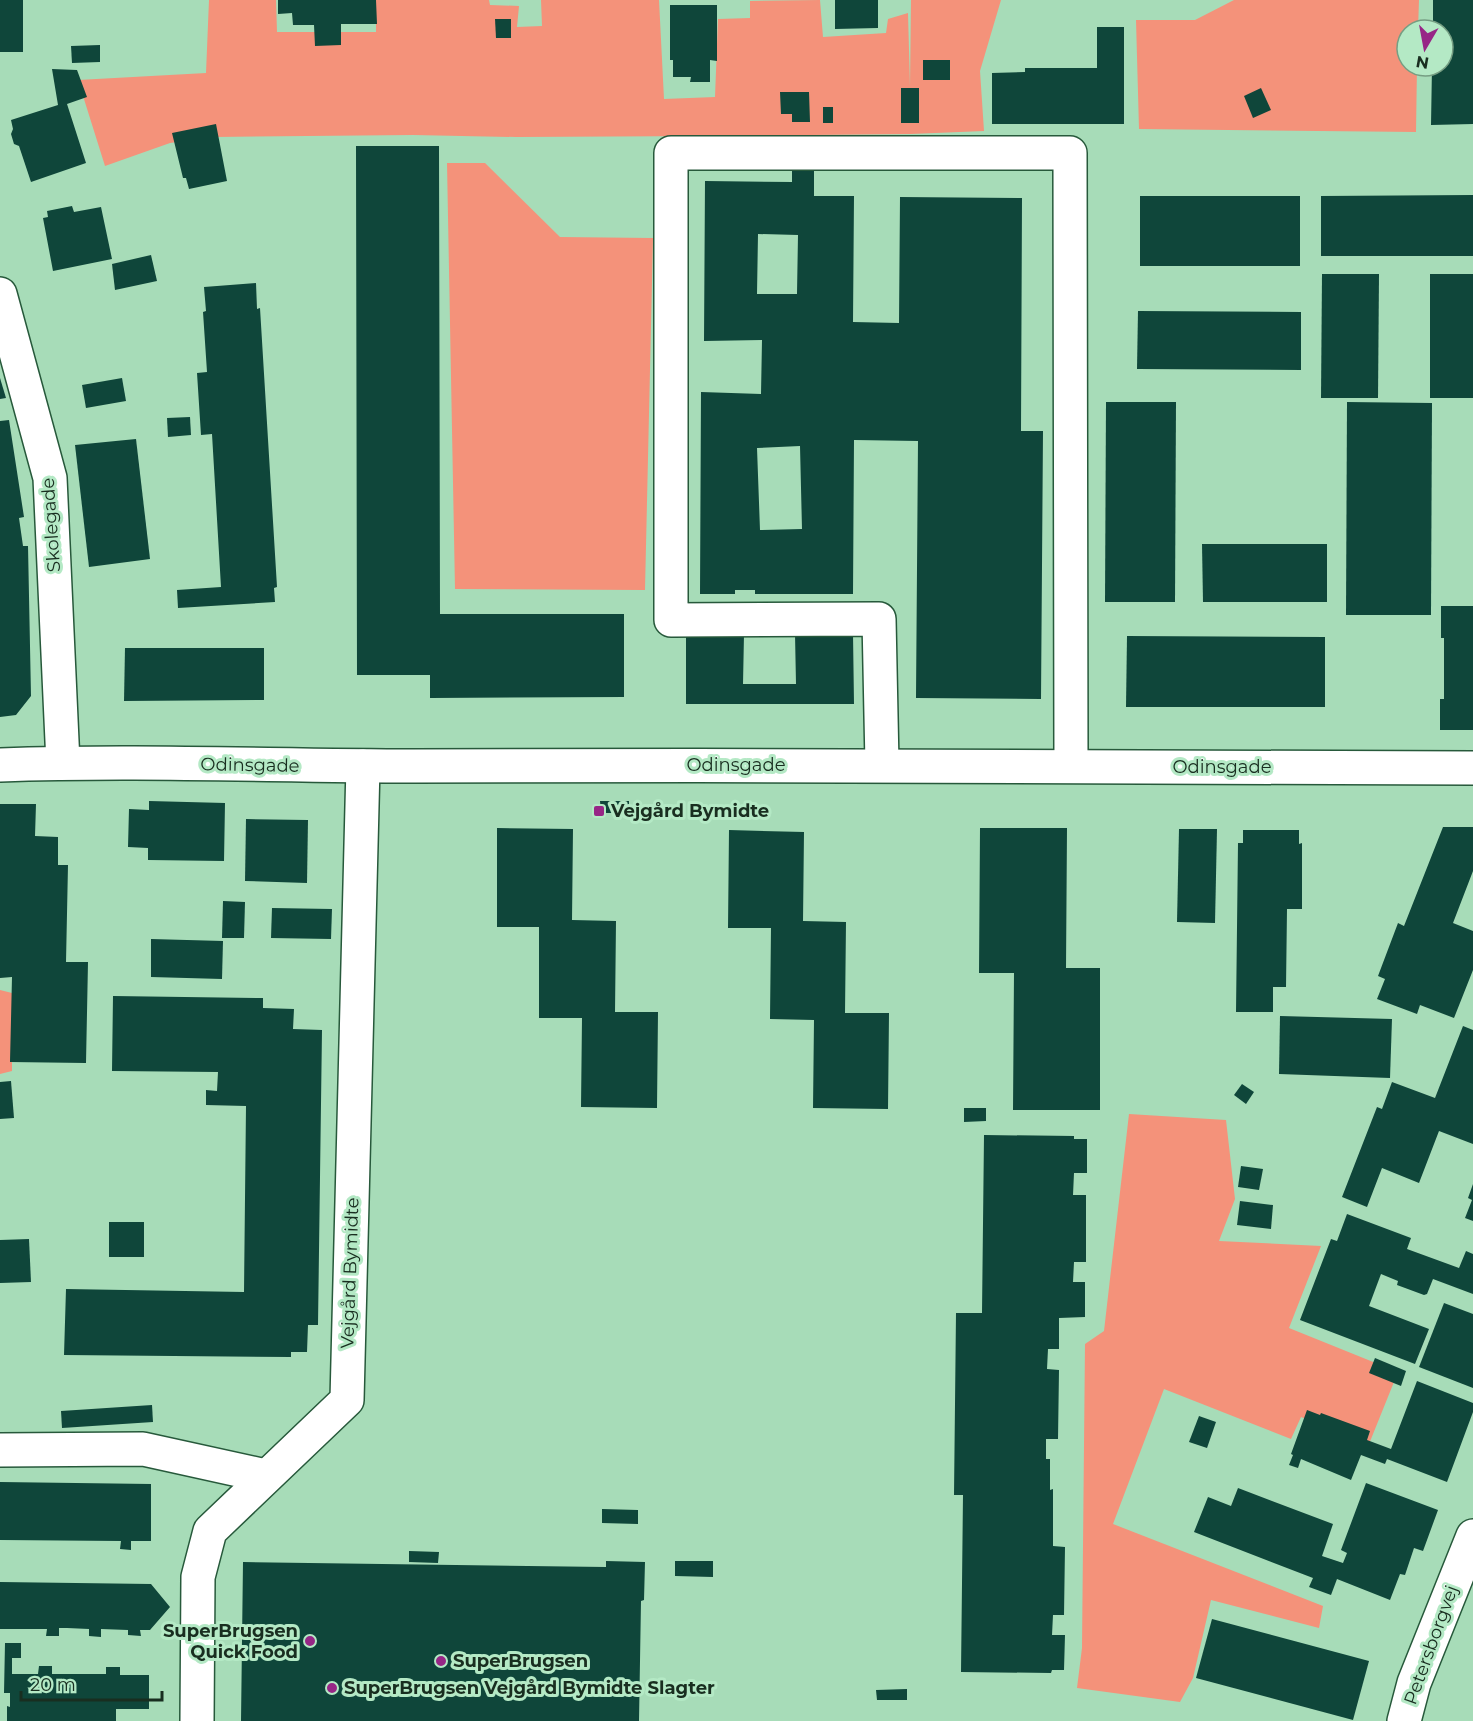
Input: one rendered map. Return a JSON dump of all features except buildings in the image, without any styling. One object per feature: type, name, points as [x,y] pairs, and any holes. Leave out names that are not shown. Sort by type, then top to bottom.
[{"type":"street","points":[[882,765],[879,619],[671,620],[670,153],[1070,153],[1071,766]]},
{"type":"street","name":"Skolegade","points":[[0,294],[50,478],[63,763]]},
{"type":"street","name":"Odinsgade","points":[[0,765],[63,763],[363,766],[882,765],[1473,768]]},
{"type":"street","name":"Vejgård Bymidte","points":[[197,1721],[198,1576],[210,1531],[347,1400],[363,766]]},
{"type":"street","points":[[0,1450],[143,1449],[266,1476]]},
{"type":"street","name":"Petersborgvej","points":[[1404,1721],[1414,1683],[1473,1536]]},
{"type":"shaded area","points":[[209,0],[276,0],[277,32],[376,32],[376,0],[489,0],[490,5],[519,6],[517,27],[542,26],[541,0],[659,0],[664,99],[715,97],[718,19],[750,18],[750,1],[820,0],[823,37],[886,33],[888,19],[908,13],[910,87],[911,0],[1001,0],[980,71],[984,131],[708,136],[214,137],[170,143],[105,166],[78,80],[206,73]]},
{"type":"shaded area","points":[[1234,0],[1419,0],[1418,18],[1395,18],[1395,78],[1417,78],[1416,132],[1139,129],[1136,20],[1195,20]]},
{"type":"shaded area","points":[[447,163],[485,163],[560,237],[653,238],[645,590],[455,589]]},
{"type":"shaded area","points":[[0,990],[12,993],[12,1071],[0,1074]]},
{"type":"shaded area","points":[[1129,1114],[1226,1120],[1235,1199],[1219,1241],[1321,1246],[1289,1328],[1398,1372],[1369,1444],[1301,1417],[1291,1439],[1164,1389],[1113,1524],[1323,1606],[1319,1628],[1211,1600],[1193,1678],[1180,1702],[1077,1688],[1082,1648],[1085,1344],[1104,1331]]},
{"type":"place","name":"Vejgård Bymidte","points":[[599,811]]},
{"type":"place","name":"SuperBrugsen Quick Food","points":[[310,1641]]},
{"type":"place","name":"SuperBrugsen","points":[[441,1661]]},
{"type":"place","name":"SuperBrugsen Vejgård Bymidte Slagter","points":[[332,1688]]}]
